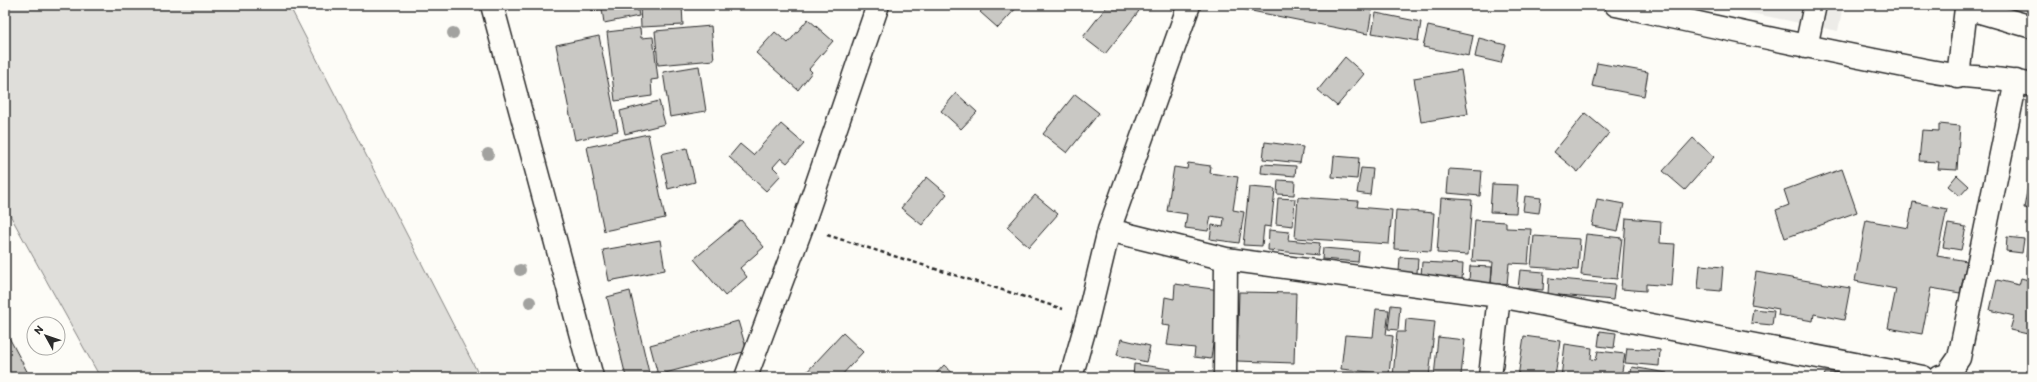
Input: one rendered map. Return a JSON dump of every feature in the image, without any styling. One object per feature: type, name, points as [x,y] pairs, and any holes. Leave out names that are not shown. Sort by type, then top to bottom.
[{"type":"street","points":[[492,5],[592,377]]},
{"type":"street","points":[[746,377],[802,227],[878,5]]},
{"type":"street","points":[[1071,377],[1088,317],[1109,230],[1189,5]]},
{"type":"street","points":[[1616,5],[1806,47],[1958,77],[2024,83],[1959,358],[1947,375],[1940,377]]},
{"type":"street","points":[[1806,47],[1815,5]]},
{"type":"street","points":[[1958,77],[1966,8],[2032,26]]},
{"type":"street","points":[[1109,230],[1226,259],[1499,296],[1922,377]]},
{"type":"street","points":[[1225,377],[1226,259]]},
{"type":"street","points":[[1490,377],[1499,296]]},
{"type":"path","points":[[802,227],[1088,317]]},
{"type":"shaded area","points":[[5,5],[289,5],[480,377],[100,377],[5,206]]},
{"type":"shaded area","points":[[1712,5],[1843,5],[1838,31]]},
{"type":"building","points":[[591,5],[637,5],[639,16],[604,23],[602,9],[592,11]]},
{"type":"building","points":[[640,5],[682,5],[683,25],[641,27]]},
{"type":"building","points":[[987,5],[1019,5],[998,28],[980,12]]},
{"type":"building","points":[[1108,5],[1132,5],[1139,11],[1105,54],[1083,37]]},
{"type":"building","points":[[1221,5],[1346,5],[1372,10],[1368,34]]},
{"type":"building","points":[[1376,13],[1421,22],[1418,41],[1372,33]]},
{"type":"building","points":[[808,19],[833,41],[809,69],[812,72],[798,90],[756,53],[775,32],[788,43]]},
{"type":"building","points":[[711,26],[714,60],[658,65],[655,31]]},
{"type":"building","points":[[1428,26],[1473,36],[1469,56],[1423,47]]},
{"type":"building","points":[[640,28],[641,38],[653,37],[658,79],[651,80],[652,96],[615,101],[607,32]]},
{"type":"building","points":[[599,36],[618,131],[575,140],[556,45]]},
{"type":"building","points":[[1479,38],[1506,45],[1501,63],[1475,57]]},
{"type":"building","points":[[1345,57],[1364,74],[1337,106],[1318,90]]},
{"type":"building","points":[[1597,63],[1648,72],[1644,96],[1592,86]]},
{"type":"building","points":[[699,66],[706,111],[670,117],[663,72]]},
{"type":"building","points":[[1461,70],[1468,114],[1421,122],[1414,78]]},
{"type":"building","points":[[956,93],[977,112],[961,129],[941,111]]},
{"type":"building","points":[[1075,94],[1099,113],[1067,153],[1043,134]]},
{"type":"building","points":[[659,101],[665,124],[625,134],[620,111]]},
{"type":"building","points":[[1585,113],[1609,133],[1578,172],[1554,152]]},
{"type":"building","points":[[781,124],[804,144],[787,163],[781,158],[773,167],[781,175],[766,191],[729,157],[740,144],[753,155]]},
{"type":"building","points":[[1939,124],[1960,126],[1957,170],[1938,169],[1939,162],[1919,161],[1922,130],[1939,131]]},
{"type":"building","points":[[648,134],[665,218],[604,231],[587,147]]},
{"type":"building","points":[[1693,138],[1714,157],[1685,190],[1663,171]]},
{"type":"building","points":[[1265,142],[1303,147],[1300,163],[1263,159]]},
{"type":"building","points":[[687,148],[695,182],[668,189],[661,154]]},
{"type":"building","points":[[1334,156],[1359,158],[1357,179],[1332,177]]},
{"type":"building","points":[[1188,163],[1211,166],[1210,173],[1238,177],[1233,210],[1244,212],[1239,243],[1210,239],[1212,225],[1223,227],[1224,218],[1211,216],[1208,231],[1185,228],[1187,214],[1167,211],[1174,167],[1187,169]]},
{"type":"building","points":[[2032,163],[2032,209],[2024,208]]},
{"type":"building","points":[[1262,164],[1296,166],[1295,176],[1261,173]]},
{"type":"building","points":[[1361,168],[1373,169],[1370,195],[1357,193]]},
{"type":"building","points":[[1449,169],[1482,171],[1480,196],[1447,193]]},
{"type":"building","points":[[1842,169],[1857,212],[1785,238],[1776,210],[1789,205],[1784,190]]},
{"type":"building","points":[[1957,175],[1969,186],[1960,196],[1948,186]]},
{"type":"building","points":[[927,177],[947,194],[922,225],[901,208]]},
{"type":"building","points":[[1278,180],[1295,181],[1294,195],[1277,194]]},
{"type":"building","points":[[1492,184],[1518,185],[1516,213],[1490,212]]},
{"type":"building","points":[[1249,187],[1275,189],[1271,227],[1264,226],[1262,246],[1243,245]]},
{"type":"building","points":[[1035,195],[1058,214],[1029,247],[1007,227]]},
{"type":"building","points":[[1525,196],[1541,198],[1539,213],[1523,211]]},
{"type":"building","points":[[1298,197],[1358,201],[1357,207],[1392,210],[1389,244],[1295,238]]},
{"type":"building","points":[[1278,198],[1295,199],[1293,226],[1276,224]]},
{"type":"building","points":[[1441,198],[1472,200],[1468,255],[1437,253]]},
{"type":"building","points":[[1597,199],[1624,204],[1618,231],[1592,226]]},
{"type":"building","points":[[1913,202],[1947,209],[1937,256],[1967,261],[1960,293],[1931,288],[1922,334],[1888,328],[1896,289],[1855,281],[1866,220],[1908,228]]},
{"type":"building","points":[[1396,210],[1434,213],[1431,251],[1394,249]]},
{"type":"building","points":[[1626,218],[1661,221],[1660,243],[1675,244],[1672,286],[1646,284],[1646,291],[1621,289]]},
{"type":"building","points":[[741,220],[764,247],[740,268],[747,277],[725,296],[694,259]]},
{"type":"building","points":[[1475,220],[1506,222],[1506,228],[1531,229],[1528,264],[1509,263],[1507,285],[1491,283],[1493,262],[1472,261]]},
{"type":"building","points":[[1948,224],[1966,227],[1961,250],[1943,247]]},
{"type":"building","points":[[2030,229],[2032,229],[2032,258],[2026,257]]},
{"type":"building","points":[[1269,230],[1289,232],[1288,240],[1320,243],[1318,255],[1268,250]]},
{"type":"building","points":[[1586,234],[1622,238],[1617,279],[1581,275]]},
{"type":"building","points":[[1534,236],[1580,239],[1578,270],[1531,267]]},
{"type":"building","points":[[2007,237],[2024,239],[2022,253],[2006,251]]},
{"type":"building","points":[[660,240],[665,270],[609,281],[603,250]]},
{"type":"building","points":[[1323,248],[1359,251],[1358,262],[1322,259]]},
{"type":"building","points":[[1400,257],[1418,258],[1417,273],[1399,272]]},
{"type":"building","points":[[1422,262],[1463,264],[1462,280],[1421,277]]},
{"type":"building","points":[[1700,265],[1723,267],[1721,291],[1698,289]]},
{"type":"building","points":[[1470,266],[1492,267],[1491,283],[1469,281]]},
{"type":"building","points":[[1520,270],[1544,272],[1543,290],[1518,288]]},
{"type":"building","points":[[1756,272],[1850,288],[1844,320],[1814,314],[1813,321],[1778,315],[1779,309],[1751,304]]},
{"type":"building","points":[[1549,278],[1615,284],[1613,300],[1548,294]]},
{"type":"building","points":[[2021,278],[2032,281],[2032,335],[2010,330],[2014,316],[1990,310],[1997,280],[2019,285]]},
{"type":"building","points":[[1175,284],[1220,290],[1211,359],[1194,357],[1195,348],[1167,345],[1170,326],[1162,325],[1165,297],[1174,299]]},
{"type":"building","points":[[630,291],[650,377],[626,377],[607,297]]},
{"type":"building","points":[[1239,292],[1296,293],[1294,363],[1237,361]]},
{"type":"building","points":[[1391,305],[1400,306],[1398,330],[1388,329]]},
{"type":"building","points":[[1376,309],[1389,310],[1386,335],[1393,336],[1389,374],[1341,369],[1345,335],[1373,337]]},
{"type":"building","points":[[1753,309],[1774,311],[1772,325],[1751,323]]},
{"type":"building","points":[[1406,319],[1435,322],[1429,377],[1393,377],[1397,332],[1405,332]]},
{"type":"building","points":[[738,321],[747,351],[658,375],[650,345]]},
{"type":"building","points":[[5,330],[30,377],[5,377]]},
{"type":"building","points":[[1600,331],[1616,333],[1614,348],[1598,346]]},
{"type":"building","points":[[843,333],[863,352],[840,377],[802,377]]},
{"type":"building","points":[[1524,336],[1560,341],[1555,377],[1518,377]]},
{"type":"building","points":[[1438,337],[1465,340],[1461,375],[1473,377],[1434,377]]},
{"type":"building","points":[[1121,339],[1150,346],[1146,362],[1117,355]]},
{"type":"building","points":[[1565,344],[1592,348],[1591,359],[1596,360],[1598,351],[1625,354],[1621,377],[1561,377]]},
{"type":"building","points":[[1627,348],[1660,350],[1659,366],[1625,363]]},
{"type":"building","points":[[1134,364],[1171,369],[1170,377],[1133,377]]},
{"type":"building","points":[[944,365],[957,377],[933,377]]},
{"type":"building","points":[[1632,367],[1667,373],[1667,377],[1630,377]]},
{"type":"building","points":[[1825,373],[1846,374],[1846,377],[1824,377]]},
{"type":"building","points":[[1679,374],[1713,377],[1679,377]]}]
